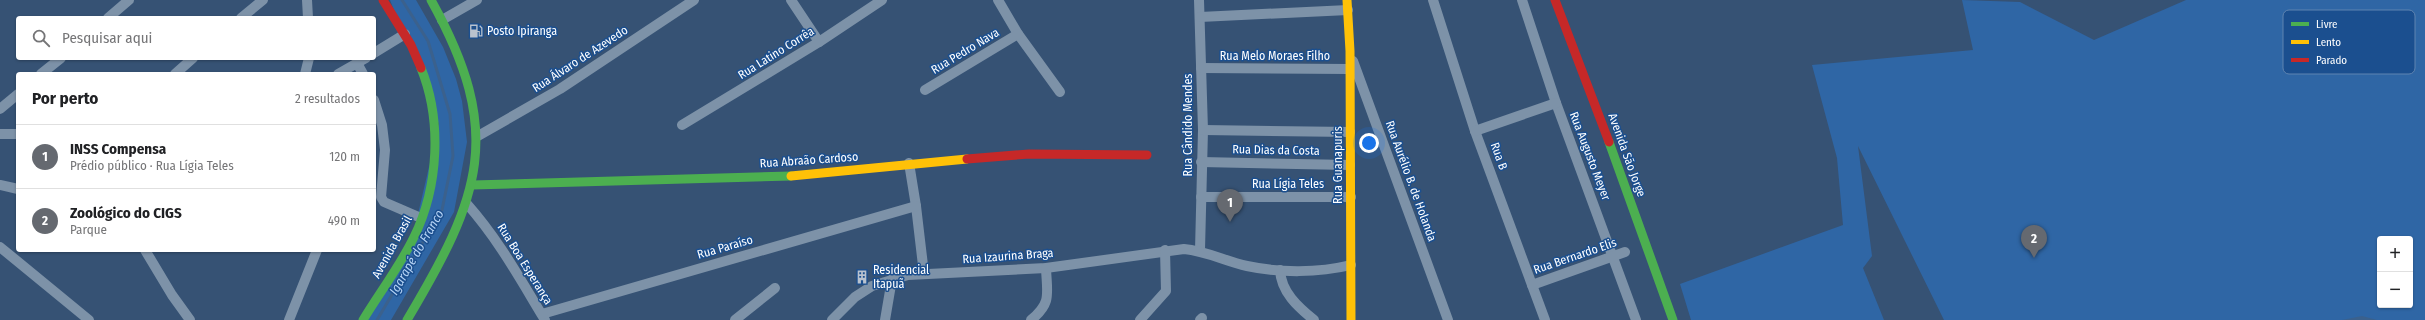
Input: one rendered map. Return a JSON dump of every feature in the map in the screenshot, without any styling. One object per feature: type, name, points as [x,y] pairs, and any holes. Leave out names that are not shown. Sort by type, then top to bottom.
[{"type":"main road","name":"Avenida Brasil","points":[[362,320],[405,252],[421,218],[432,176],[434,122],[432,104],[422,68],[405,34],[383,0]]},
{"type":"main road","points":[[407,320],[448,248],[467,204],[472,184],[478,136],[476,115],[464,66],[431,0]]},
{"type":"main road","points":[[1552,0],[1564,22]]},
{"type":"main road","name":"Avenida São Jorge","points":[[1555,0],[1601,117],[1673,320]]},
{"type":"main road","name":"Rua Guanapuris","points":[[1348,3],[1350,51],[1351,320]]},
{"type":"main road","name":"Rua Abraão Cardoso","points":[[472,184],[798,176],[909,163],[1029,154],[1147,156]]},
{"type":"street","points":[[110,16],[129,0]]},
{"type":"street","points":[[243,16],[263,0]]},
{"type":"street","points":[[307,0],[308,16]]},
{"type":"street","points":[[442,20],[476,0]]},
{"type":"street","name":"Rua Álvaro de Azevedo","points":[[478,136],[560,89],[694,0]]},
{"type":"street","points":[[791,0],[819,42]]},
{"type":"street","name":"Rua Latino Corrêa","points":[[682,125],[819,42],[882,0]]},
{"type":"street","points":[[998,0],[1018,34],[1060,92]]},
{"type":"street","name":"Rua Cândido Mendes","points":[[1199,0],[1203,130],[1200,250]]},
{"type":"street","name":"Rua B","points":[[1433,0],[1475,131],[1545,320]]},
{"type":"street","name":"Rua Augusto Meyer","points":[[1522,0],[1556,103],[1636,320]]},
{"type":"street","points":[[1200,17],[1348,3]]},
{"type":"street","points":[[376,52],[405,34]]},
{"type":"street","name":"Rua Pedro Nava","points":[[925,90],[1018,34]]},
{"type":"street","name":"Rua Aurélio B. de Holanda","points":[[1350,51],[1448,320]]},
{"type":"street","points":[[44,72],[59,60]]},
{"type":"street","points":[[177,72],[191,60]]},
{"type":"street","points":[[306,72],[308,60]]},
{"type":"street","points":[[342,72],[362,61],[363,72]]},
{"type":"street","name":"Rua Melo Moraes Filho","points":[[1201,68],[1350,69]]},
{"type":"street","points":[[0,109],[16,96]]},
{"type":"street","points":[[1475,131],[1556,103]]},
{"type":"street","points":[[376,106],[382,125],[385,150],[381,197],[384,202],[421,218]]},
{"type":"street","points":[[1203,130],[1350,132]]},
{"type":"street","points":[[0,134],[16,134]]},
{"type":"street","name":"Rua Dias da Costa","points":[[1201,162],[1350,164]]},
{"type":"street","points":[[909,163],[924,274]]},
{"type":"street","points":[[0,185],[16,189]]},
{"type":"street","name":"Rua Lígia Teles","points":[[1201,197],[1351,197]]},
{"type":"street","name":"Rua Boa Esperança","points":[[467,204],[488,227],[515,266],[543,317]]},
{"type":"street","name":"Rua Paraíso","points":[[543,317],[916,206]]},
{"type":"street","points":[[0,247],[89,320]]},
{"type":"street","points":[[1140,320],[1166,291],[1165,250]]},
{"type":"street","name":"Rua Izaurina Braga","points":[[832,320],[855,297],[872,286],[892,279],[924,274],[1046,268],[1165,250],[1200,250],[1246,266],[1280,270],[1323,270],[1351,264]]},
{"type":"street","points":[[146,252],[172,295],[190,320]]},
{"type":"street","points":[[289,320],[315,252]]},
{"type":"street","name":"Rua Bernardo Elis","points":[[1532,285],[1626,252]]},
{"type":"street","points":[[1031,320],[1045,308],[1047,300],[1046,268]]},
{"type":"street","points":[[1280,270],[1280,277],[1287,292],[1297,307],[1314,320]]},
{"type":"street","points":[[885,320],[892,279]]},
{"type":"street","points":[[735,320],[774,288]]},
{"type":"shaded area","points":[[390,0],[416,0],[443,47],[456,79],[462,101],[467,142],[454,212],[391,320],[366,320],[411,244],[439,124]]},
{"type":"shaded area","points":[[1962,0],[2020,2],[2094,40],[2186,0],[2425,0],[2425,320],[1944,320],[1858,146],[1872,256],[1863,268],[1884,320],[1691,320],[1680,284],[1843,225],[1837,158],[1812,65],[1973,50]]},
{"type":"shaded area","points":[[2362,316],[2377,320],[2342,320]]},
{"type":"waterway","name":"Igarapé do Franco","points":[[377,320],[442,210],[453,156],[450,114],[428,41],[402,0]]},
{"type":"traffic: fast","points":[[407,320],[432,276],[452,236],[467,199],[474,163],[475,127],[469,89],[454,47],[431,0]]},
{"type":"traffic: fast","points":[[363,320],[396,269],[414,237],[429,196],[433,175],[435,131],[428,88],[421,68]]},
{"type":"traffic: fast","points":[[1609,142],[1673,320]]},
{"type":"traffic: fast","points":[[472,185],[791,176]]},
{"type":"traffic: slow","points":[[1347,0],[1350,51],[1351,320]]},
{"type":"traffic: slow","points":[[791,176],[967,159]]},
{"type":"traffic: jam","points":[[383,0],[411,45],[421,68]]},
{"type":"traffic: jam","points":[[1555,0],[1609,142]]},
{"type":"traffic: jam","points":[[967,159],[1029,154],[1147,155]]},
{"type":"place","name":"Posto Ipiranga","points":[[476,31]]},
{"type":"place","name":"INSS Compensa","points":[[1230,222]]},
{"type":"place","name":"Zoológico do CIGS","points":[[2034,258]]},
{"type":"place","name":"Residencial Itapuã","points":[[862,277]]}]
